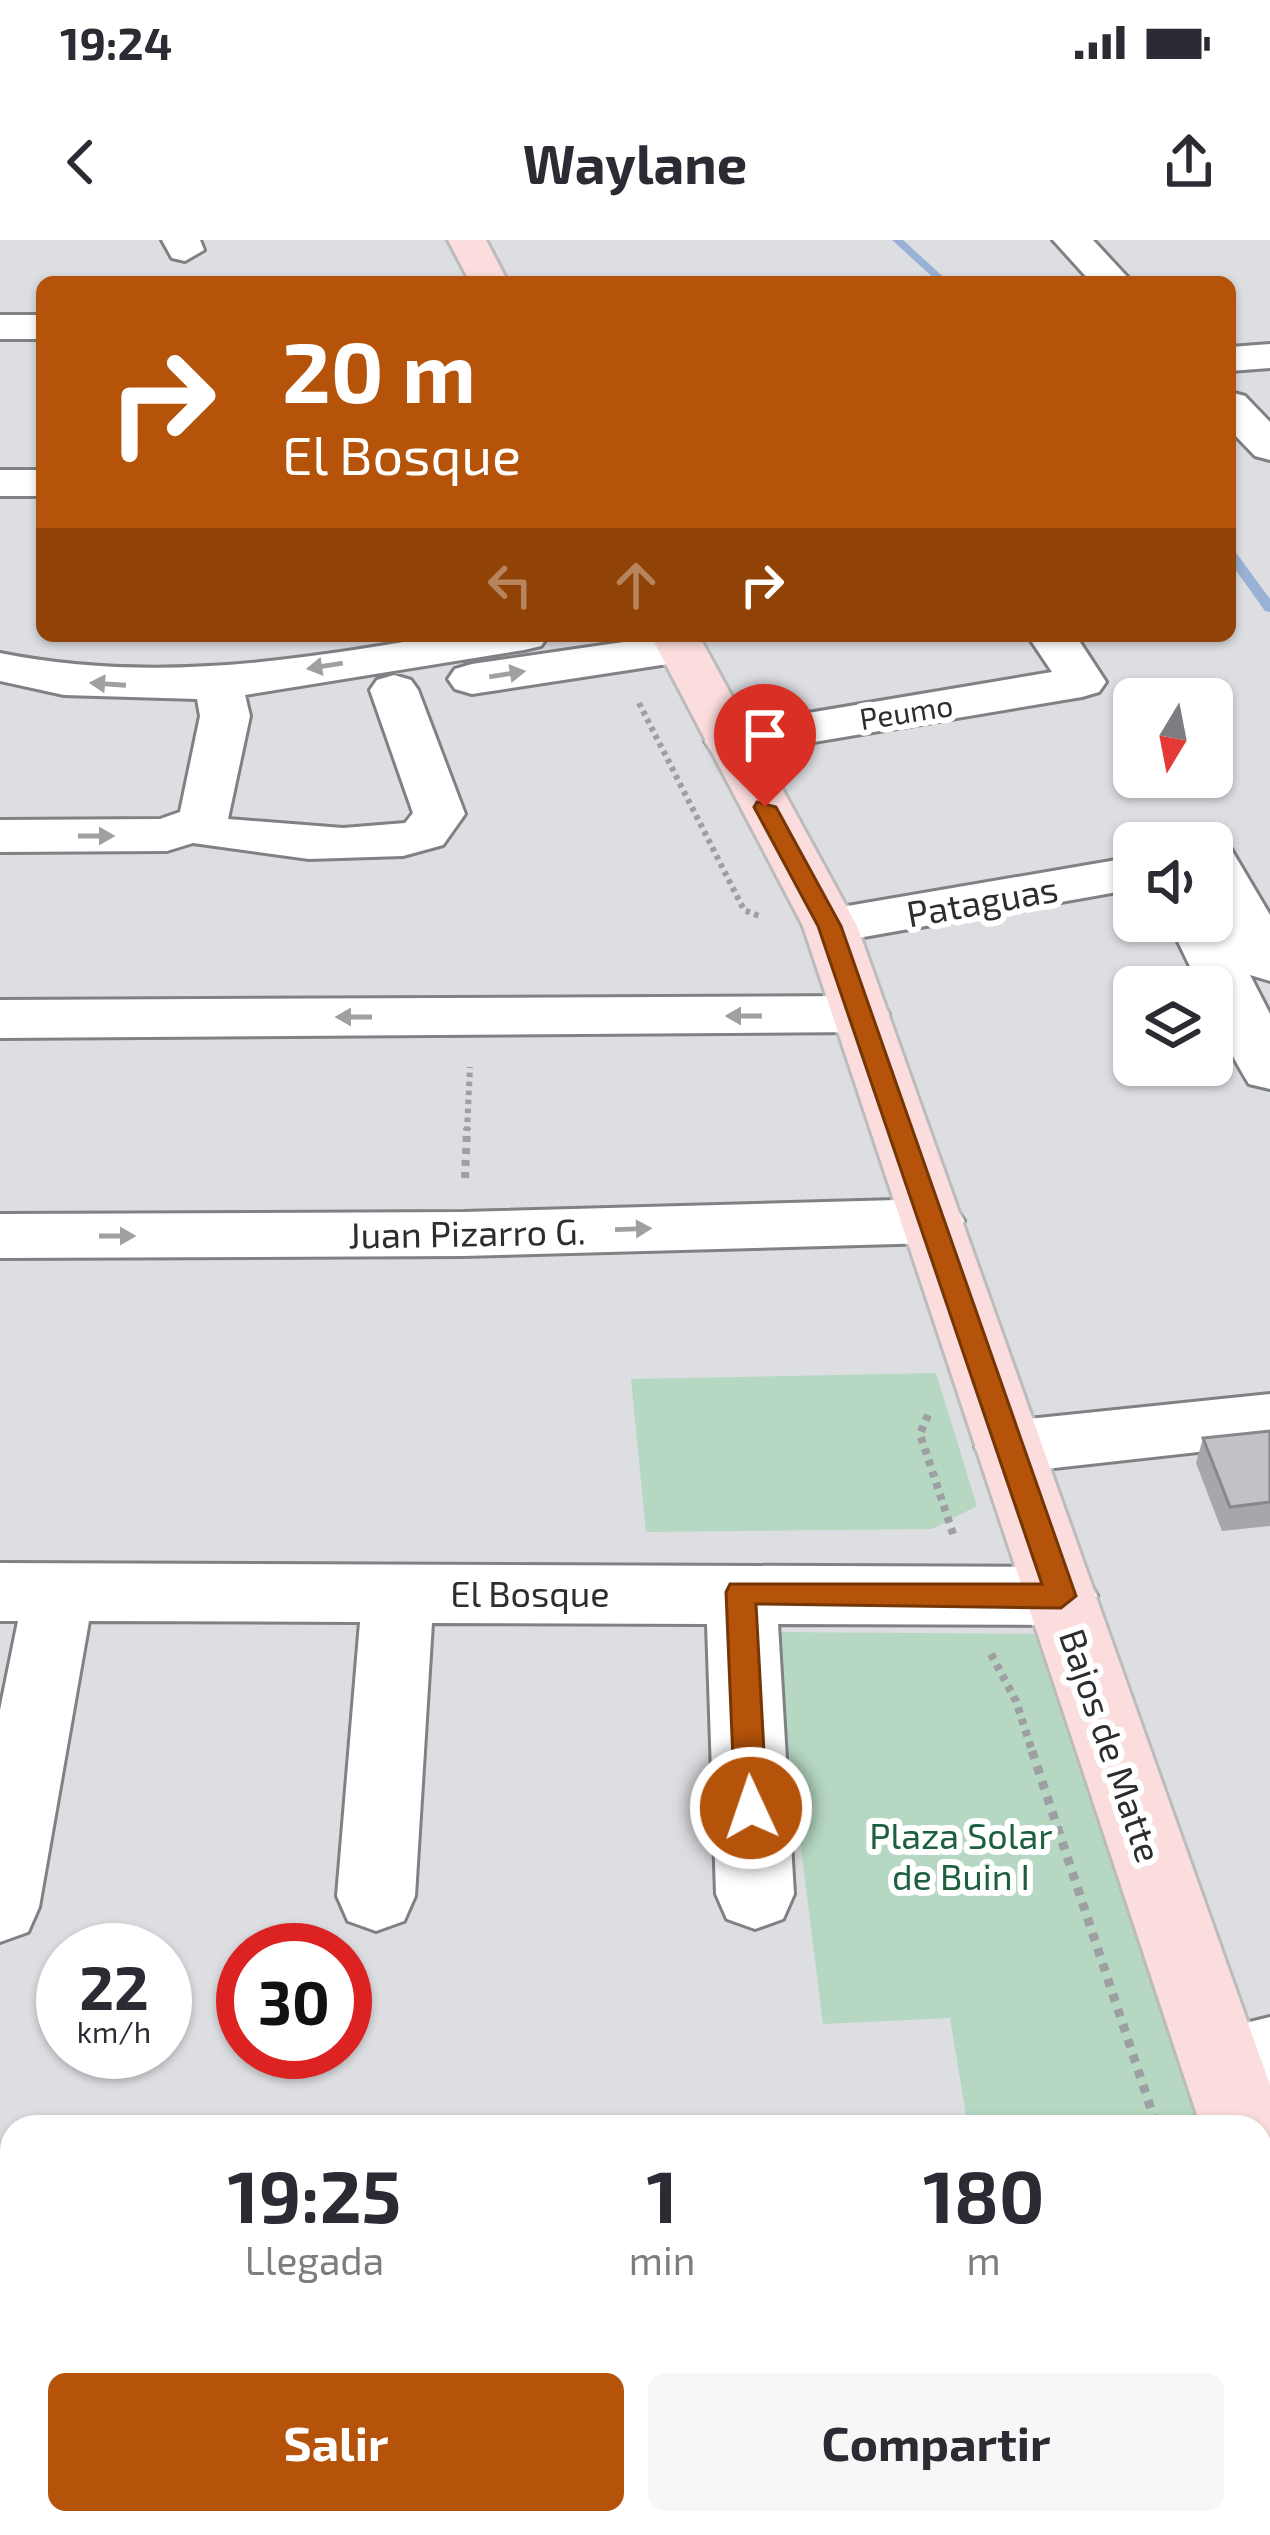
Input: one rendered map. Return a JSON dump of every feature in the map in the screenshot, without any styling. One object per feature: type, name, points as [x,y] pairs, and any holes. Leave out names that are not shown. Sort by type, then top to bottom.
[{"type":"main road","points":[[467,240],[486,276]]},
{"type":"main road","name":"Bajos de Matte","points":[[657,647],[730,741],[830,926],[1246,2115]]},
{"type":"street","points":[[1072,240],[1107,276]]},
{"type":"street","points":[[0,327],[36,327]]},
{"type":"street","points":[[1236,359],[1270,356]]},
{"type":"street","points":[[1236,411],[1270,447]]},
{"type":"street","points":[[0,483],[36,483]]},
{"type":"street","points":[[222,699],[495,642]]},
{"type":"street","points":[[1013,642],[1062,685]]},
{"type":"street","points":[[1053,642],[1062,685]]},
{"type":"street","points":[[0,667],[222,699],[394,690],[657,647]]},
{"type":"street","name":"Peumo","points":[[730,741],[1062,685]]},
{"type":"street","points":[[0,836],[155,836],[191,827],[243,839],[386,842],[424,834],[439,814],[394,690]]},
{"type":"street","points":[[191,827],[208,807],[222,699]]},
{"type":"street","name":"Pataguas","points":[[830,926],[1113,877]]},
{"type":"street","points":[[1233,897],[1270,963]]},
{"type":"street","points":[[1206,942],[1270,1070]]},
{"type":"street","points":[[0,1019],[861,1013]]},
{"type":"street","name":"Juan Pizarro G.","points":[[0,1237],[463,1234],[933,1221]]},
{"type":"street","points":[[1010,1447],[1270,1419]]},
{"type":"street","points":[[0,1907],[30,1592]]},
{"type":"street","name":"El Bosque","points":[[30,1592],[972,1592],[1061,1596]]},
{"type":"street","points":[[376,1896],[398,1592]]},
{"type":"street","points":[[741,1592],[755,1894]]},
{"type":"path","points":[[657,647],[744,910],[763,918]]},
{"type":"path","points":[[463,1234],[472,1017]]},
{"type":"path","points":[[933,1403],[920,1434],[996,1668],[1016,1701],[1153,2115]]},
{"type":"green space","points":[[936,1373],[977,1506],[932,1529],[646,1532],[631,1379]]},
{"type":"green space","name":"Plaza Solar de Buin I","points":[[774,1632],[1054,1634],[1217,2115],[966,2115],[950,2018],[823,2024]]},
{"type":"building","points":[[1270,1431],[1270,1502],[1230,1507],[1203,1438]]},
{"type":"waterway","points":[[897,240],[937,276]]},
{"type":"waterway","points":[[1236,561],[1270,608]]},
{"type":"route","points":[[751,1808],[741,1592],[1061,1596],[830,926],[765,807]]}]
